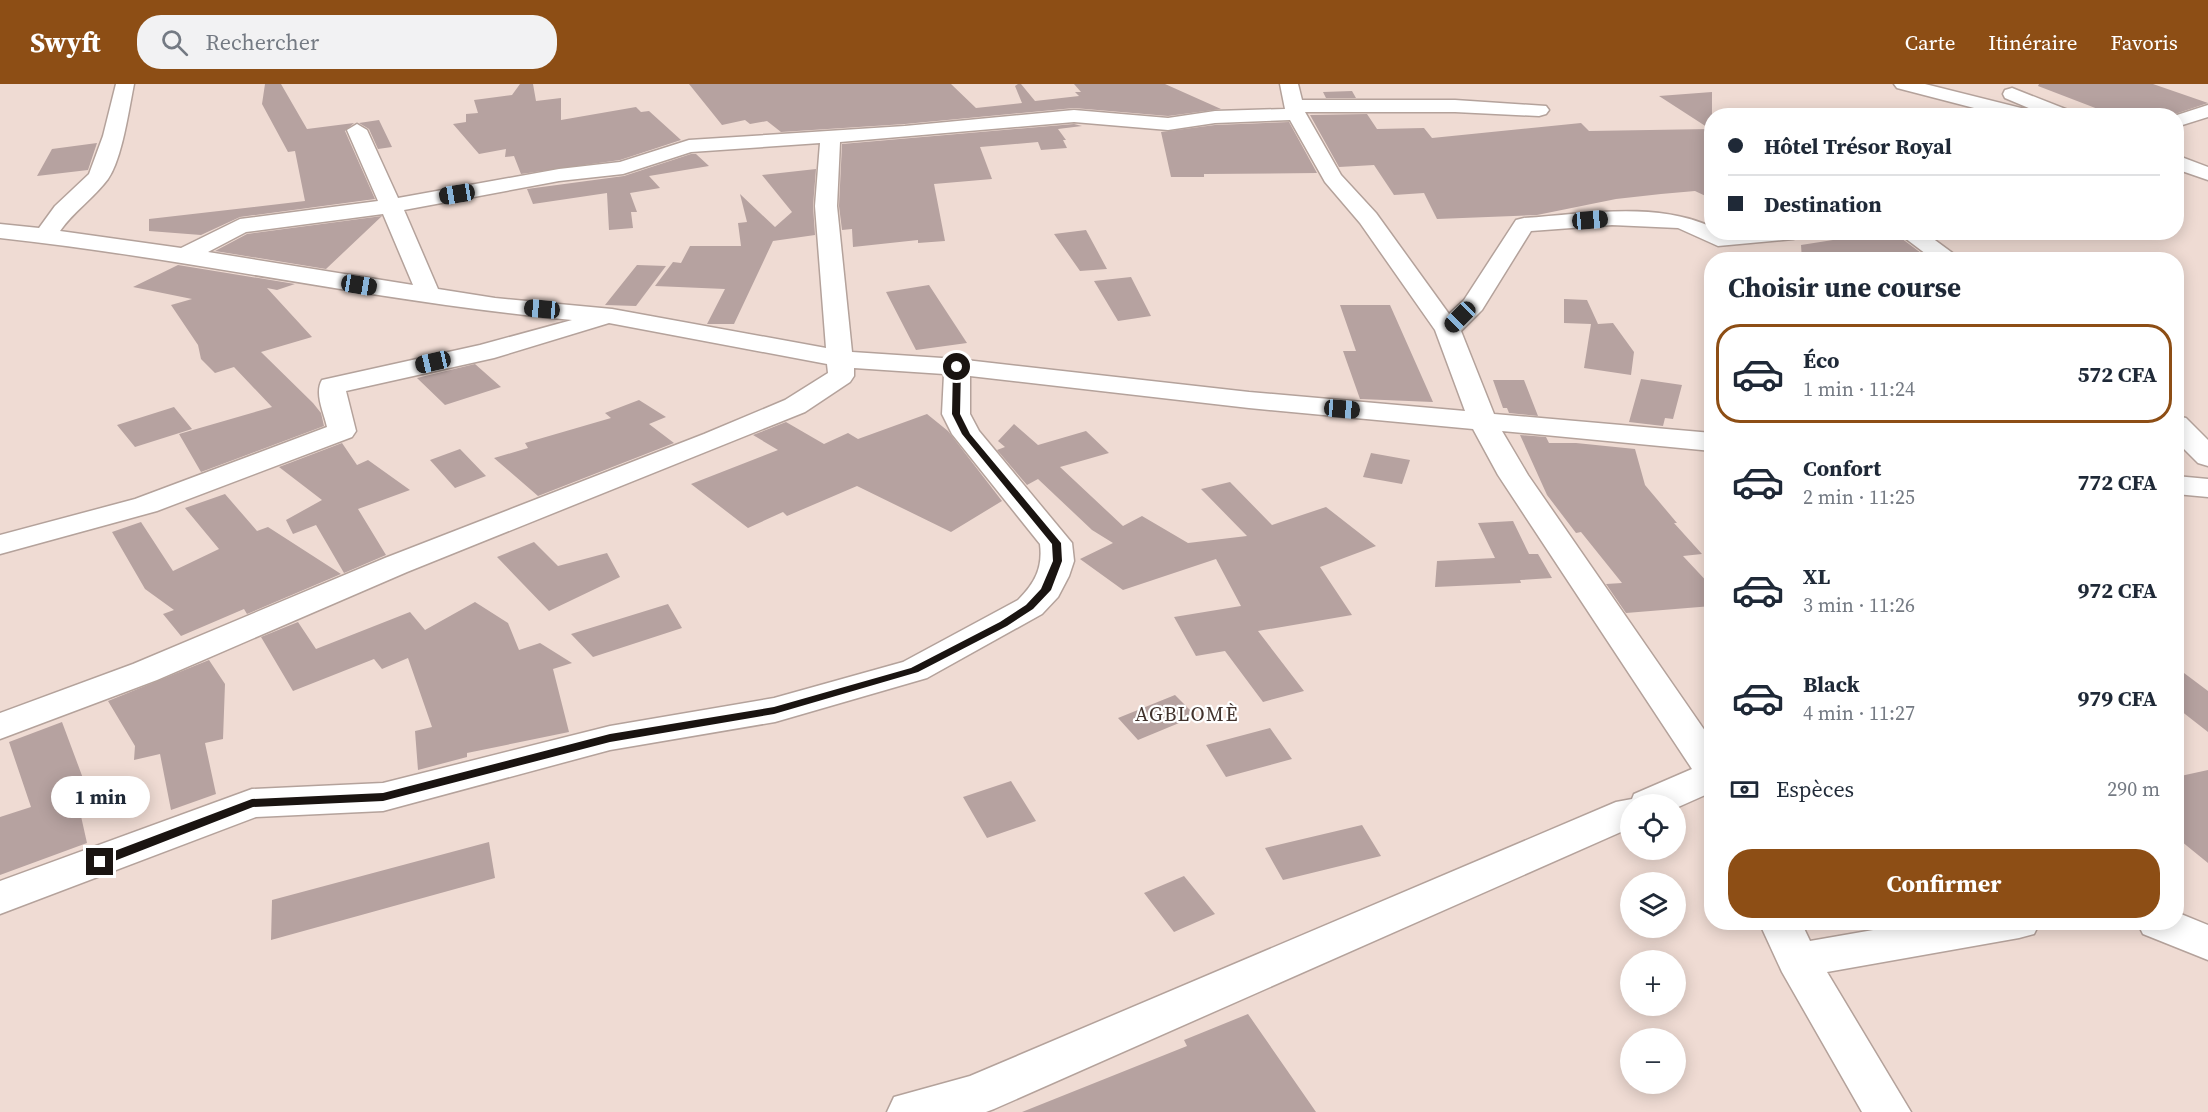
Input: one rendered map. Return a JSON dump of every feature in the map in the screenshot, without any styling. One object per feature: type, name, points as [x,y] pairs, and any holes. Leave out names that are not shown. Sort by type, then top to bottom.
[{"type":"street","points":[[45,236],[63,210],[99,176],[113,136],[125,84]]},
{"type":"street","points":[[1903,84],[1999,108]]},
{"type":"street","points":[[1995,88],[2046,108]]},
{"type":"street","points":[[184,256],[240,226],[391,206],[559,175],[623,168],[689,146],[830,135],[905,132],[1074,116],[1168,124],[1294,101],[1539,110]]},
{"type":"street","points":[[1294,101],[1332,178],[1368,218],[1448,330],[1483,422],[1513,475],[1704,758]]},
{"type":"street","points":[[2184,118],[2208,111]]},
{"type":"street","points":[[357,130],[429,295]]},
{"type":"street","points":[[0,728],[145,672],[396,565],[627,477],[795,406],[841,376],[826,206],[830,135]]},
{"type":"street","points":[[2184,161],[2208,164]]},
{"type":"street","points":[[2184,164],[2208,174]]},
{"type":"street","points":[[1448,330],[1473,305],[1524,225],[1612,218],[1682,222],[1704,232]]},
{"type":"street","points":[[0,231],[92,241],[495,305],[612,316],[841,360],[957,367],[1249,400],[1704,441]]},
{"type":"street","points":[[1920,240],[1939,252]]},
{"type":"street","points":[[0,545],[146,505],[342,431],[340,415],[333,403],[332,386],[496,350],[612,316]]},
{"type":"street","points":[[0,898],[252,803],[383,797],[610,738],[774,710],[915,670],[1003,624],[1029,607],[1046,590],[1058,561],[1056,543],[966,434],[956,414],[957,367]]},
{"type":"street","points":[[2184,432],[2208,457]]},
{"type":"street","points":[[2184,486],[2208,488]]},
{"type":"street","points":[[1671,794],[1704,780]]},
{"type":"street","points":[[911,1112],[978,1095],[1620,816]]},
{"type":"street","points":[[1887,1112],[1788,941],[1922,930]]},
{"type":"street","points":[[2177,930],[2208,943]]},
{"type":"building","points":[[265,84],[281,84],[307,129],[354,123],[345,131],[375,199],[240,217],[201,235],[149,231],[149,219],[305,201],[295,151],[288,152],[262,104]]},
{"type":"building","points":[[520,84],[533,84],[536,101],[561,98],[561,120],[636,107],[641,112],[649,111],[681,140],[620,160],[521,174],[514,156],[505,157],[506,149],[479,154],[453,124],[466,122],[466,114],[478,113],[474,100],[512,95]]},
{"type":"building","points":[[689,84],[951,84],[976,108],[1022,103],[1015,86],[1018,84],[1021,84],[1035,101],[1079,96],[1075,92],[1081,92],[1074,84],[1165,84],[1221,109],[1168,116],[1074,108],[905,124],[781,132],[767,121],[750,124],[745,120],[722,125]]},
{"type":"building","points":[[2039,84],[2153,84],[2208,103],[2184,111],[2184,108],[2095,108],[2038,86]]},
{"type":"building","points":[[1352,91],[1356,98],[1326,98],[1323,92]]},
{"type":"building","points":[[1712,92],[1712,108],[1704,108],[1704,125],[1659,96]]},
{"type":"building","points":[[1367,114],[1377,129],[1424,128],[1432,138],[1581,123],[1589,131],[1704,129],[1704,195],[1695,191],[1661,194],[1616,199],[1537,215],[1437,219],[1424,193],[1394,195],[1374,165],[1339,167],[1310,115]]},
{"type":"building","points":[[379,120],[392,147],[378,149],[369,129],[359,123]]},
{"type":"building","points":[[1289,122],[1317,173],[1204,174],[1204,177],[1171,177],[1161,132],[1215,125]]},
{"type":"building","points":[[1074,124],[1082,126],[1058,129],[1066,140],[1063,140],[1067,148],[1041,150],[1038,142],[980,147],[992,179],[934,184],[945,241],[918,243],[918,240],[853,247],[852,229],[842,230],[839,206],[842,144]]},
{"type":"building","points":[[97,143],[88,170],[37,176],[52,149]]},
{"type":"building","points":[[696,154],[709,166],[649,176],[660,188],[630,193],[637,212],[631,212],[633,228],[609,230],[607,193],[533,204],[527,189],[624,176]]},
{"type":"building","points":[[816,169],[813,206],[815,235],[773,241],[734,324],[707,324],[725,289],[655,286],[673,262],[681,263],[690,246],[741,246],[738,223],[747,222],[740,194],[775,227],[792,212],[762,175]]},
{"type":"building","points":[[382,216],[326,269],[215,251],[247,234]]},
{"type":"building","points":[[1086,230],[1107,269],[1080,271],[1054,234]]},
{"type":"building","points":[[1833,240],[1904,240],[1920,252],[1801,252],[1801,245]]},
{"type":"building","points":[[178,265],[295,284],[277,290],[267,288],[312,337],[261,352],[313,403],[321,413],[324,426],[201,472],[179,434],[272,407],[234,367],[215,373],[201,359],[198,345],[171,305],[192,299],[133,287]]},
{"type":"building","points":[[637,265],[666,266],[636,306],[605,305]]},
{"type":"building","points":[[1131,277],[1151,316],[1118,321],[1094,281]]},
{"type":"building","points":[[929,285],[967,343],[916,350],[886,292]]},
{"type":"building","points":[[1564,299],[1587,300],[1598,324],[1613,323],[1634,352],[1631,375],[1584,368],[1591,324],[1564,323]]},
{"type":"building","points":[[1340,305],[1390,305],[1433,402],[1360,399],[1343,351],[1356,351]]},
{"type":"building","points":[[475,364],[501,387],[445,405],[417,378]]},
{"type":"building","points":[[1641,379],[1682,385],[1673,419],[1665,418],[1663,426],[1629,422]]},
{"type":"building","points":[[1493,380],[1524,380],[1538,416],[1509,413],[1507,408],[1503,408]]},
{"type":"building","points":[[639,400],[666,417],[649,424],[674,443],[538,496],[494,458],[528,448],[525,443],[611,418],[605,413]]},
{"type":"building","points":[[174,407],[192,429],[135,447],[117,425]]},
{"type":"building","points":[[927,414],[948,431],[1002,501],[951,532],[857,486],[787,516],[783,512],[748,528],[691,484],[778,450],[753,435],[786,422],[824,444],[848,433],[858,439]]},
{"type":"building","points":[[1014,424],[1038,445],[1086,431],[1109,453],[1060,467],[1123,526],[1142,516],[1188,543],[1247,536],[1201,489],[1230,482],[1272,525],[1326,507],[1376,546],[1320,567],[1352,615],[1258,631],[1304,691],[1263,702],[1225,651],[1196,656],[1174,617],[1241,606],[1216,559],[1123,590],[1080,559],[1113,543],[1092,530],[1038,479],[1027,485],[997,450],[1005,447],[998,441]]},
{"type":"building","points":[[1520,435],[1546,437],[1549,443],[1576,443],[1635,449],[1645,485],[1677,523],[1674,523],[1702,554],[1683,556],[1704,578],[1704,607],[1626,613],[1606,584],[1622,583],[1581,532],[1576,533],[1547,495]]},
{"type":"building","points":[[342,443],[357,465],[368,460],[410,490],[358,509],[386,555],[344,573],[316,525],[293,534],[286,520],[322,500],[279,467]]},
{"type":"building","points":[[460,449],[486,476],[455,488],[430,460]]},
{"type":"building","points":[[1371,453],[1410,460],[1402,484],[1363,477]]},
{"type":"building","points":[[225,494],[257,531],[268,527],[341,574],[247,614],[244,609],[181,636],[163,614],[174,610],[145,589],[112,532],[141,522],[173,571],[219,549],[185,508]]},
{"type":"building","points":[[1513,521],[1529,554],[1538,554],[1552,578],[1520,580],[1521,583],[1435,587],[1437,561],[1495,558],[1478,523]]},
{"type":"building","points":[[534,542],[558,566],[607,553],[620,577],[549,611],[497,557]]},
{"type":"building","points":[[475,602],[508,623],[519,650],[540,643],[572,663],[553,669],[569,732],[467,753],[467,757],[418,770],[415,731],[432,727],[408,658],[382,669],[374,659],[293,691],[261,637],[298,622],[316,649],[410,612],[425,630]]},
{"type":"building","points":[[668,604],[682,628],[593,657],[571,634]]},
{"type":"building","points":[[209,660],[225,684],[223,739],[205,743],[216,794],[171,810],[160,754],[134,760],[135,746],[108,701]]},
{"type":"building","points":[[2184,673],[2208,691],[2208,732],[2184,713]]},
{"type":"building","points":[[1175,695],[1196,716],[1138,740],[1118,718]]},
{"type":"building","points":[[62,722],[84,781],[74,785],[87,843],[0,875],[0,817],[31,807],[9,742]]},
{"type":"building","points":[[1270,728],[1292,759],[1226,777],[1206,745]]},
{"type":"building","points":[[2208,770],[2208,863],[2184,844],[2184,775]]},
{"type":"building","points":[[1011,781],[1036,821],[987,838],[963,797]]},
{"type":"building","points":[[1362,825],[1381,856],[1283,880],[1265,848]]},
{"type":"building","points":[[489,842],[495,878],[271,940],[272,900]]},
{"type":"building","points":[[1184,876],[1215,914],[1174,932],[1144,893]]},
{"type":"building","points":[[1248,1014],[1316,1112],[1022,1112],[1187,1046],[1184,1040]]},
{"type":"district","name":"AGBLOMÈ","points":[[1187,714]]},
{"type":"route","points":[[100,862],[252,803],[383,797],[610,738],[774,710],[915,670],[1003,624],[1029,607],[1046,590],[1058,561],[1056,543],[988,464],[966,434],[956,414],[957,367]]}]
